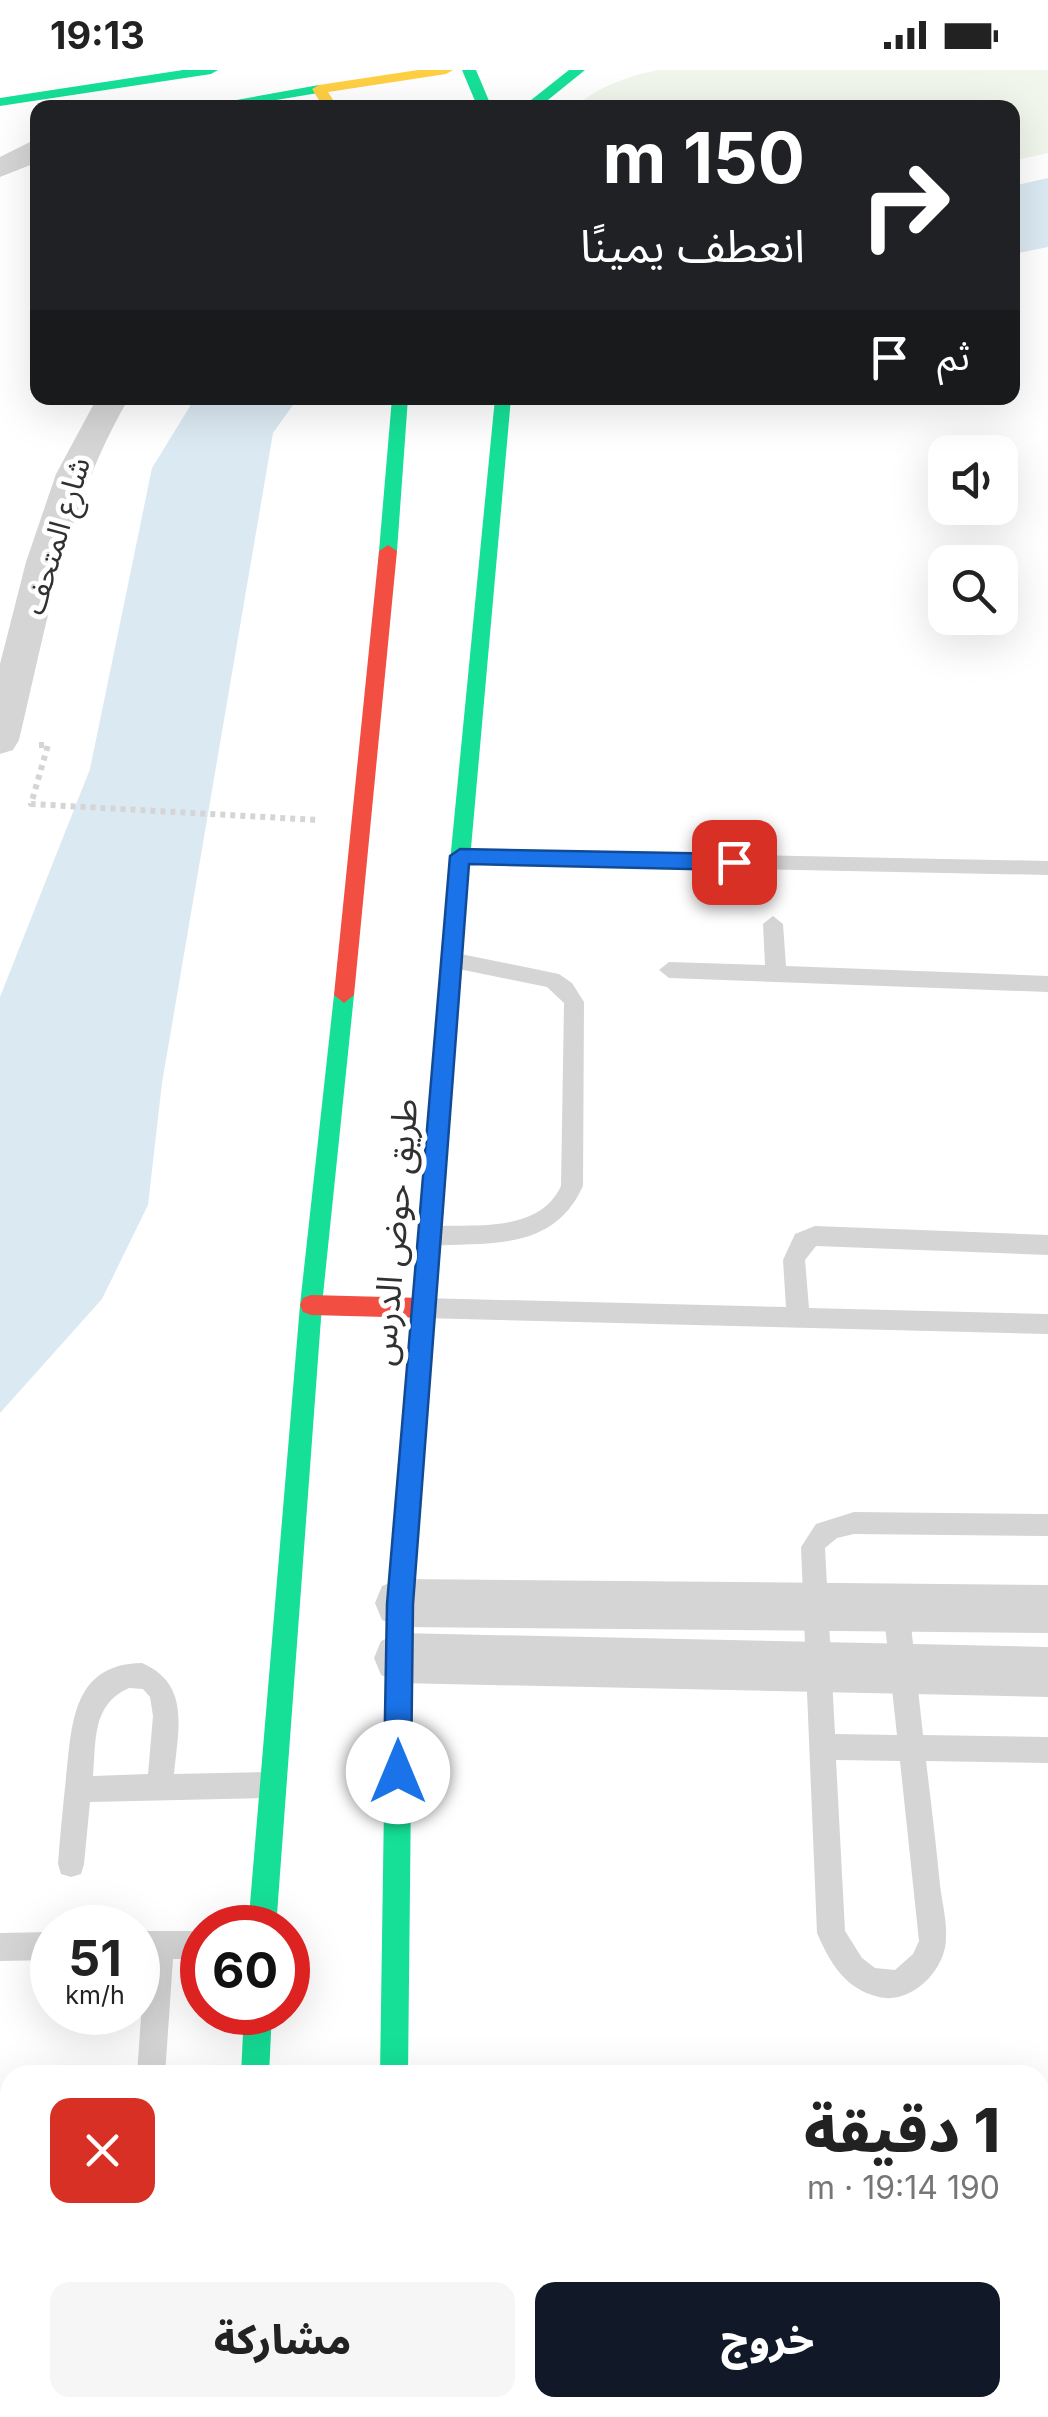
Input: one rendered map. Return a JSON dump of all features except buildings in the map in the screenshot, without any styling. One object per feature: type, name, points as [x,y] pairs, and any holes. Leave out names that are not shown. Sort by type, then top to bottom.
[{"type":"main road","points":[[0,102],[211,70]]},
{"type":"main road","points":[[300,100],[325,98],[446,70]]},
{"type":"main road","points":[[469,70],[482,100]]},
{"type":"main road","points":[[539,100],[578,70]]},
{"type":"main road","points":[[0,139],[30,135]]},
{"type":"main road","points":[[264,1905],[311,1305],[382,628],[399,405]]},
{"type":"main road","name":"طريق حوض الدرس","points":[[394,2065],[400,1604],[451,960],[501,405]]},
{"type":"main road","points":[[311,1305],[422,1308]]},
{"type":"main road","points":[[255,2065],[257,2035]]},
{"type":"street","points":[[0,168],[30,154]]},
{"type":"street","name":"شارع المتحف","points":[[16,742],[58,516],[90,431],[108,405]]},
{"type":"street","points":[[400,1604],[1048,1609]]},
{"type":"street","points":[[399,1658],[1048,1672]]},
{"type":"lane","points":[[460,856],[1048,868]]},
{"type":"lane","points":[[773,924],[776,974]]},
{"type":"lane","points":[[428,1236],[543,1223],[568,1201],[572,1186],[574,1002],[566,989],[552,980],[451,960]]},
{"type":"lane","points":[[669,970],[1048,984]]},
{"type":"lane","points":[[798,1318],[794,1260],[804,1241],[815,1236],[1048,1246]]},
{"type":"lane","points":[[422,1308],[1048,1324]]},
{"type":"lane","points":[[896,1607],[932,1942],[925,1965],[906,1981],[882,1985],[858,1977],[840,1958],[831,1933],[813,1547],[818,1535],[834,1526],[854,1523],[1048,1526]]},
{"type":"lane","points":[[71,1864],[86,1712],[94,1694],[108,1681],[127,1675],[145,1677],[159,1688],[165,1705],[160,1787]]},
{"type":"lane","points":[[823,1747],[1048,1750]]},
{"type":"lane","points":[[79,1789],[272,1785]]},
{"type":"lane","points":[[0,1947],[30,1946]]},
{"type":"lane","points":[[150,2035],[151,2065]]},
{"type":"path","points":[[16,742],[48,746],[31,804],[359,822]]},
{"type":"shaded area","points":[[659,70],[1048,70],[1048,153],[1020,159],[1020,100],[584,100],[637,75]]},
{"type":"shaded area","points":[[1048,178],[1048,247],[1020,253],[1020,184]]},
{"type":"shaded area","points":[[191,405],[293,405],[273,433],[162,1083],[148,1205],[102,1299],[0,1413],[0,997],[90,769],[152,468]]},
{"type":"traffic: fast","points":[[0,102],[211,70]]},
{"type":"traffic: fast","points":[[469,70],[482,100]]},
{"type":"traffic: fast","points":[[539,100],[578,70]]},
{"type":"traffic: fast","points":[[250,100],[319,89]]},
{"type":"traffic: fast","points":[[388,551],[399,405]]},
{"type":"traffic: fast","points":[[458,882],[502,405]]},
{"type":"traffic: fast","points":[[264,1905],[311,1305],[344,995]]},
{"type":"traffic: fast","points":[[394,2065],[400,1603],[432,1204]]},
{"type":"traffic: fast","points":[[255,2065],[257,2035]]},
{"type":"traffic: slow","points":[[326,100],[319,89],[446,70]]},
{"type":"traffic: jam","points":[[344,995],[388,551]]},
{"type":"traffic: jam","points":[[432,1204],[458,882]]},
{"type":"traffic: jam","points":[[311,1305],[423,1308]]},
{"type":"route","points":[[398,1772],[400,1604],[460,856],[734,862]]}]
